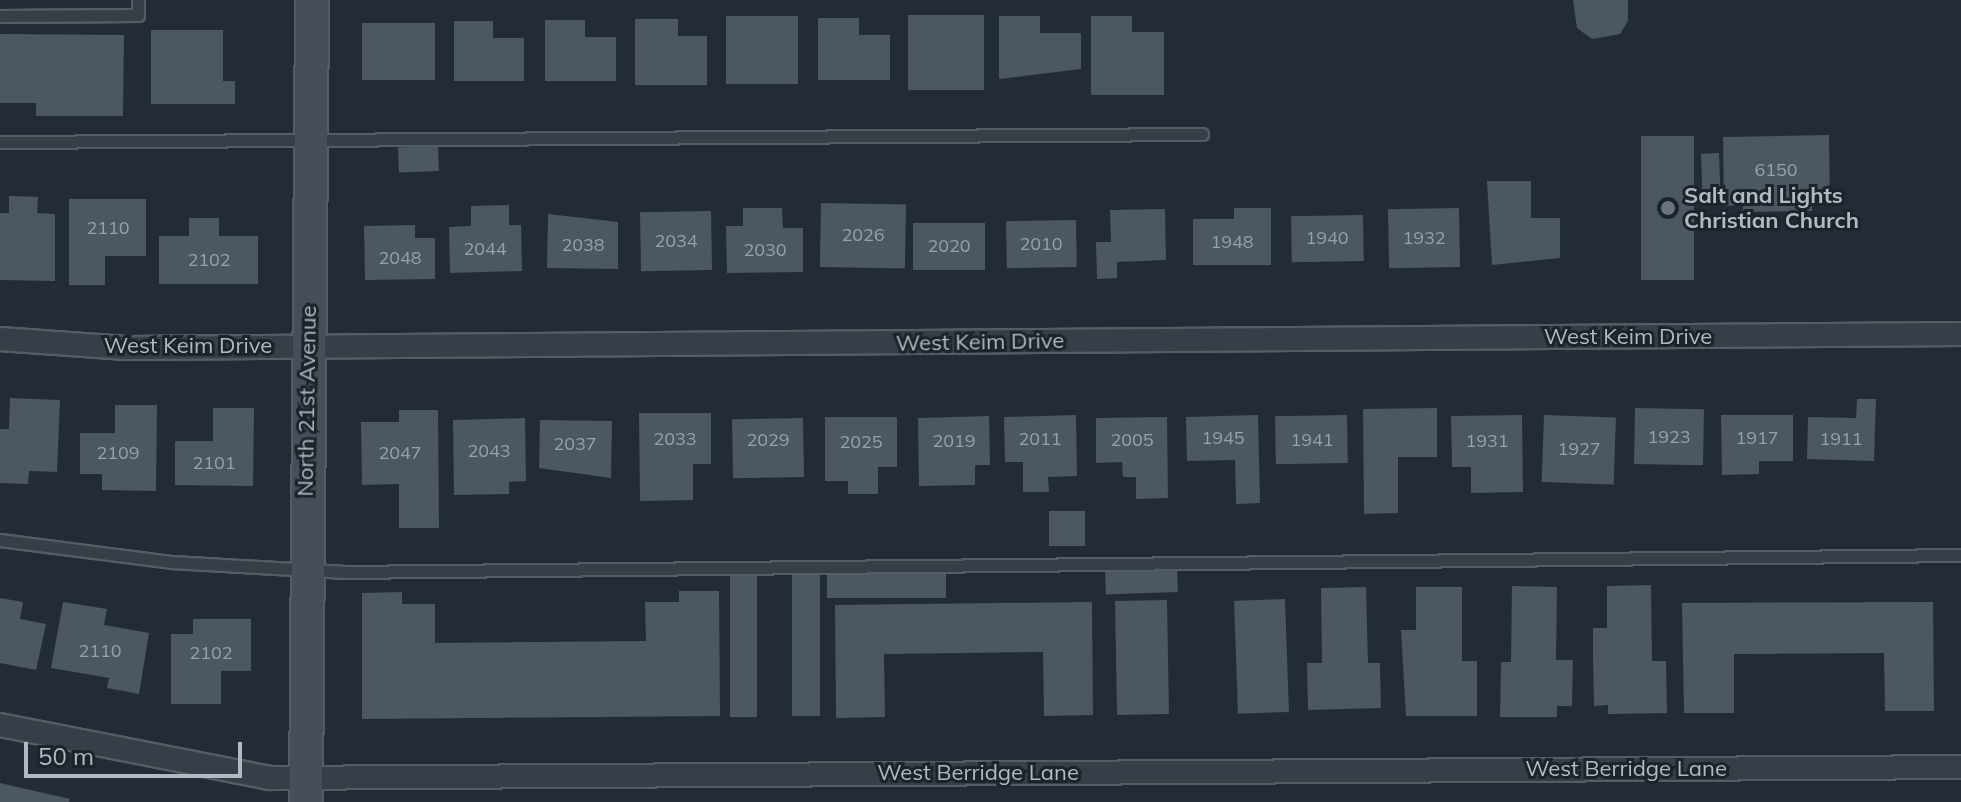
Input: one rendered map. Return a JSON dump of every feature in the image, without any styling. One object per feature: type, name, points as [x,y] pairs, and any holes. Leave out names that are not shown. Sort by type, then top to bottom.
[{"type":"street","name":"North 21st Avenue","points":[[306,790],[305,568],[312,0]]},
{"type":"street","name":"West Keim Drive","points":[[0,339],[307,346],[1961,334]]},
{"type":"street","name":"West Berridge Lane","points":[[0,725],[306,790],[1961,767]]},
{"type":"lane","points":[[41,0],[41,16]]},
{"type":"lane","points":[[0,16],[138,15],[138,0]]},
{"type":"lane","points":[[0,142],[1202,134]]},
{"type":"lane","points":[[0,540],[171,562],[305,568],[1961,555]]},
{"type":"building","points":[[1573,0],[1628,0],[1628,21],[1620,34],[1592,39],[1577,28]]},
{"type":"building","points":[[908,15],[984,15],[984,90],[908,90]]},
{"type":"building","points":[[726,16],[798,16],[798,84],[726,84]]},
{"type":"building","points":[[999,16],[1040,16],[1040,33],[1081,33],[1081,69],[999,79]]},
{"type":"building","points":[[1091,16],[1132,16],[1132,32],[1164,32],[1164,95],[1091,95]]},
{"type":"building","points":[[818,18],[859,18],[859,35],[890,35],[890,80],[818,80]]},
{"type":"building","points":[[635,19],[678,19],[678,36],[707,36],[707,85],[635,85]]},
{"type":"building","points":[[545,20],[585,20],[585,37],[616,37],[616,81],[545,81]]},
{"type":"building","points":[[454,21],[493,21],[493,38],[524,38],[524,81],[454,81]]},
{"type":"building","points":[[362,23],[435,23],[435,80],[362,80]]},
{"type":"building","points":[[151,30],[223,30],[223,81],[235,81],[235,104],[151,104]]},
{"type":"building","points":[[0,34],[124,35],[123,116],[36,116],[36,103],[0,103]]},
{"type":"building","points":[[1829,135],[1830,203],[1812,203],[1812,211],[1743,212],[1743,205],[1724,206],[1723,137]]},
{"type":"building","name":"Salt and Lights Christian Church","points":[[1641,136],[1694,136],[1694,280],[1641,280]]},
{"type":"building","points":[[438,146],[439,171],[399,172],[398,147]]},
{"type":"building","points":[[1719,153],[1720,191],[1702,192],[1701,154]]},
{"type":"building","points":[[1487,181],[1531,181],[1531,218],[1560,218],[1560,258],[1492,265]]},
{"type":"building","points":[[9,196],[38,197],[37,213],[55,214],[55,281],[0,280],[0,213],[9,213]]},
{"type":"building","points":[[69,199],[146,199],[146,256],[105,256],[105,285],[69,285]]},
{"type":"building","points":[[821,203],[906,204],[905,268],[820,267]]},
{"type":"building","points":[[509,205],[509,225],[521,225],[522,271],[450,273],[449,227],[471,226],[471,206]]},
{"type":"building","points":[[743,208],[782,208],[783,228],[803,228],[803,272],[727,273],[726,226],[743,226]]},
{"type":"building","points":[[1234,208],[1271,208],[1271,265],[1193,265],[1193,219],[1234,219]]},
{"type":"building","points":[[1459,208],[1460,267],[1389,268],[1388,209]]},
{"type":"building","points":[[1165,209],[1166,260],[1117,262],[1117,278],[1097,279],[1096,242],[1111,242],[1110,210]]},
{"type":"building","points":[[711,211],[712,270],[641,271],[640,212]]},
{"type":"building","points":[[548,214],[618,222],[618,269],[547,268]]},
{"type":"building","points":[[1363,215],[1364,261],[1292,262],[1291,216]]},
{"type":"building","points":[[189,218],[219,218],[219,236],[258,236],[258,284],[159,284],[159,236],[189,236]]},
{"type":"building","points":[[1076,220],[1077,267],[1007,268],[1006,221]]},
{"type":"building","points":[[913,223],[985,223],[985,270],[913,270]]},
{"type":"building","points":[[415,225],[415,238],[435,238],[435,279],[365,280],[364,226]]},
{"type":"building","points":[[10,398],[60,400],[57,472],[29,471],[28,484],[0,483],[0,429],[9,429]]},
{"type":"building","points":[[1857,399],[1876,399],[1874,461],[1807,459],[1808,417],[1856,418]]},
{"type":"building","points":[[115,405],[157,405],[156,491],[102,490],[102,474],[80,474],[80,433],[115,433]]},
{"type":"building","points":[[213,408],[254,408],[253,486],[175,485],[175,441],[213,441]]},
{"type":"building","points":[[1437,408],[1437,457],[1398,457],[1398,513],[1364,514],[1363,409]]},
{"type":"building","points":[[1635,408],[1704,409],[1703,465],[1634,464]]},
{"type":"building","points":[[399,410],[438,410],[439,528],[399,528],[399,484],[362,485],[361,422],[399,422]]},
{"type":"building","points":[[639,413],[711,413],[711,464],[693,464],[693,500],[640,501]]},
{"type":"building","points":[[1076,415],[1077,476],[1048,477],[1049,492],[1023,492],[1023,462],[1005,462],[1004,417]]},
{"type":"building","points":[[1258,415],[1260,503],[1236,504],[1235,460],[1187,461],[1186,417]]},
{"type":"building","points":[[1347,415],[1348,463],[1276,464],[1275,416]]},
{"type":"building","points":[[1522,415],[1523,492],[1471,493],[1471,467],[1452,467],[1451,416]]},
{"type":"building","points":[[1544,415],[1616,418],[1614,484],[1542,482]]},
{"type":"building","points":[[1721,415],[1793,415],[1793,461],[1759,461],[1759,474],[1722,475]]},
{"type":"building","points":[[989,416],[990,465],[975,465],[975,485],[919,486],[918,418]]},
{"type":"building","points":[[825,417],[897,417],[897,467],[878,467],[878,494],[848,494],[848,481],[825,481]]},
{"type":"building","points":[[1167,417],[1168,498],[1136,499],[1136,477],[1123,477],[1122,462],[1096,463],[1096,418]]},
{"type":"building","points":[[525,418],[526,481],[509,482],[509,494],[454,495],[453,420]]},
{"type":"building","points":[[803,418],[804,477],[733,478],[732,419]]},
{"type":"building","points":[[540,420],[612,421],[611,478],[539,468]]},
{"type":"building","points":[[1049,511],[1085,511],[1085,546],[1049,546]]},
{"type":"building","points":[[1177,568],[1178,592],[1106,594],[1105,571]]},
{"type":"building","points":[[827,572],[946,572],[946,598],[827,598]]},
{"type":"building","points":[[730,573],[757,573],[757,717],[730,717]]},
{"type":"building","points":[[792,573],[820,573],[820,716],[792,716]]},
{"type":"building","points":[[1651,585],[1652,661],[1666,661],[1667,713],[1608,714],[1608,705],[1594,706],[1593,655],[1593,628],[1607,628],[1607,586]]},
{"type":"building","points":[[1512,586],[1557,587],[1556,660],[1573,660],[1572,706],[1557,706],[1557,717],[1500,717],[1501,662],[1511,662]]},
{"type":"building","points":[[1366,587],[1368,663],[1380,663],[1381,708],[1308,710],[1307,663],[1322,663],[1321,588]]},
{"type":"building","points":[[1416,587],[1462,587],[1462,661],[1477,661],[1477,716],[1406,716],[1401,630],[1416,630]]},
{"type":"building","points":[[679,591],[719,591],[720,716],[362,719],[362,593],[402,592],[402,604],[435,604],[435,643],[646,641],[645,602],[679,602]]},
{"type":"building","points":[[0,598],[23,602],[20,619],[46,624],[36,670],[0,663]]},
{"type":"building","points":[[1285,599],[1289,712],[1238,714],[1234,601]]},
{"type":"building","points":[[1167,600],[1169,714],[1117,715],[1115,601]]},
{"type":"building","points":[[63,602],[107,609],[104,625],[149,633],[139,694],[107,688],[109,678],[51,668]]},
{"type":"building","points":[[1092,602],[1093,715],[1044,716],[1043,652],[884,654],[885,717],[836,718],[835,605]]},
{"type":"building","points":[[1933,602],[1934,711],[1885,711],[1884,653],[1734,654],[1734,713],[1684,713],[1682,603]]},
{"type":"building","points":[[193,619],[251,619],[251,671],[221,671],[221,704],[171,704],[171,634],[193,634]]},
{"type":"building","points":[[0,783],[70,799],[69,802],[0,802]]},
{"type":"place","name":"Salt and Lights Christian Church","points":[[1668,208]]}]
